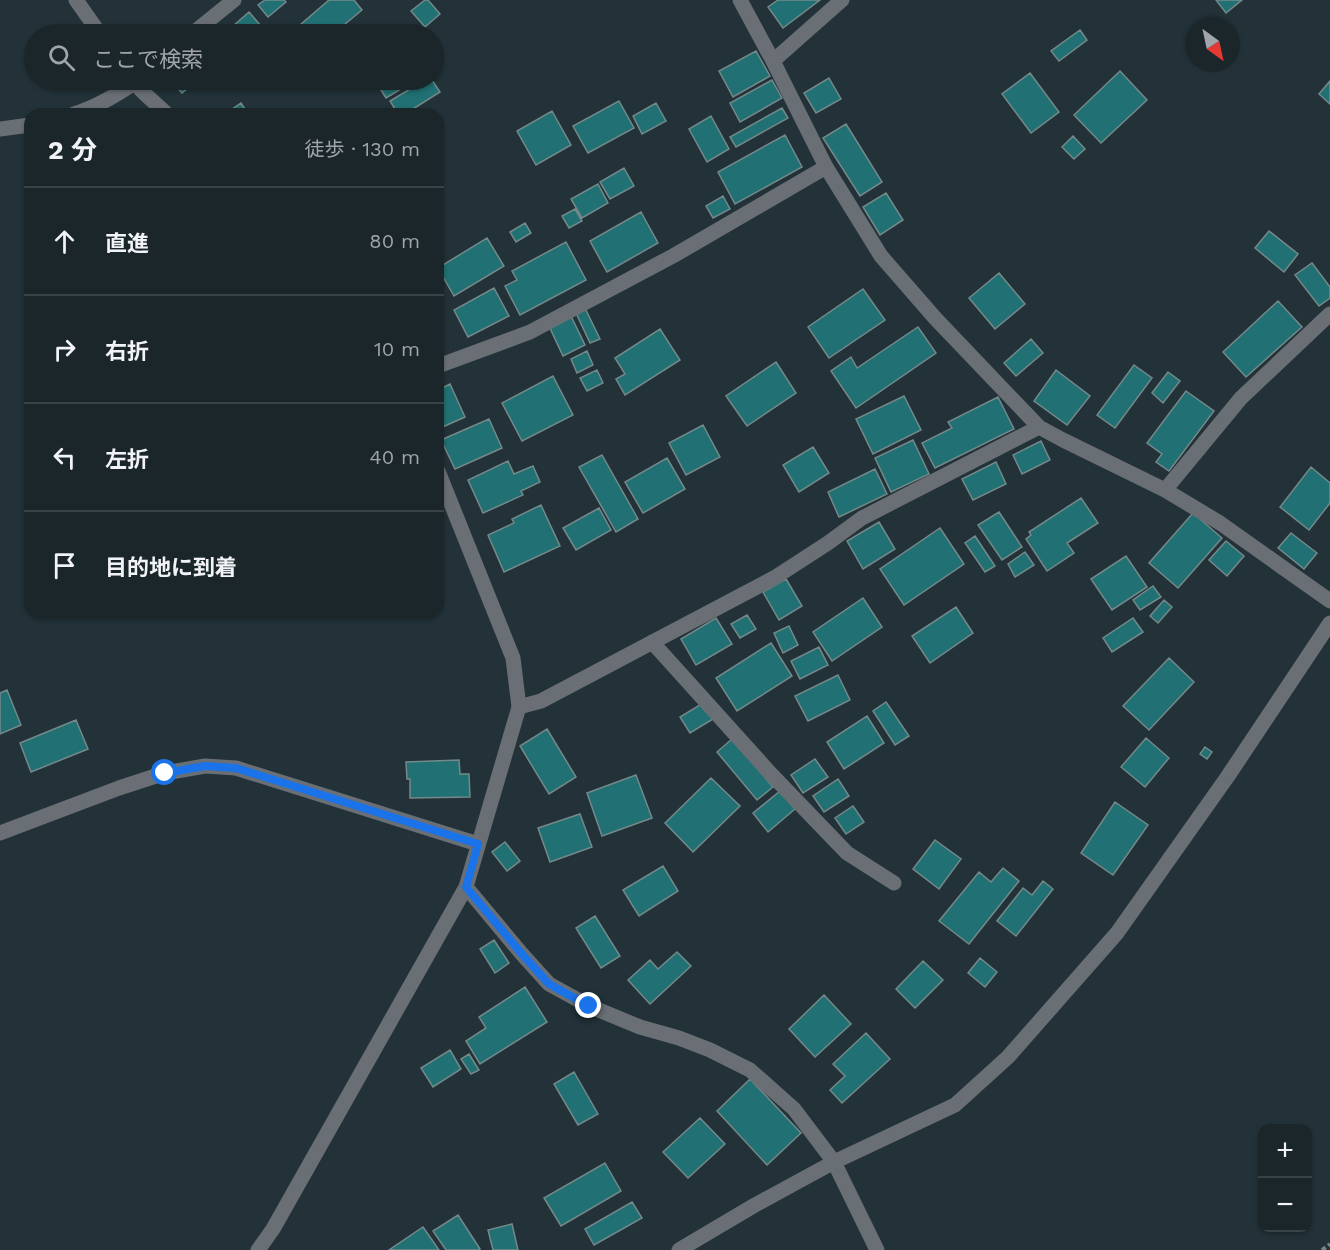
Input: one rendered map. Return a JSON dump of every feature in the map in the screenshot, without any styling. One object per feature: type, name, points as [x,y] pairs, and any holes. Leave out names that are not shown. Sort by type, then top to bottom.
[{"type":"street","points":[[76,0],[93,24]]},
{"type":"street","points":[[204,24],[234,0]]},
{"type":"street","points":[[740,0],[826,167],[881,256],[935,318],[1040,427],[1165,490],[1220,523],[1330,601]]},
{"type":"street","points":[[773,61],[843,0]]},
{"type":"street","points":[[92,108],[123,90]]},
{"type":"street","points":[[142,90],[160,108]]},
{"type":"street","points":[[0,129],[24,127]]},
{"type":"street","points":[[444,364],[530,332],[673,256],[826,167]]},
{"type":"street","points":[[1165,490],[1241,398],[1330,314]]},
{"type":"street","points":[[519,707],[541,701],[774,578],[828,543],[861,518],[1040,427]]},
{"type":"street","points":[[258,1250],[273,1229],[466,887],[519,707],[513,658],[444,486]]},
{"type":"street","points":[[679,1250],[755,1204],[834,1162],[955,1105],[1008,1057],[1117,933],[1228,776],[1330,623]]},
{"type":"street","points":[[652,642],[778,782],[847,853],[894,883]]},
{"type":"street","points":[[0,833],[155,776],[205,766],[236,768],[478,844]]},
{"type":"street","points":[[466,887],[549,984],[589,1006],[640,1027],[710,1050],[750,1070],[794,1108],[834,1162],[877,1250]]},
{"type":"path","points":[[1322,1250],[1330,1244]]},
{"type":"building","points":[[265,0],[284,0],[286,2],[268,17],[258,5]]},
{"type":"building","points":[[329,0],[354,0],[362,10],[345,24],[301,24]]},
{"type":"building","points":[[428,0],[440,14],[428,24],[422,24],[411,11]]},
{"type":"building","points":[[778,0],[820,0],[783,28],[768,7]]},
{"type":"building","points":[[1216,0],[1242,0],[1226,13]]},
{"type":"building","points":[[249,12],[259,24],[235,24]]},
{"type":"building","points":[[1080,30],[1087,40],[1059,61],[1051,51]]},
{"type":"building","points":[[756,51],[770,76],[733,97],[719,71]]},
{"type":"building","points":[[1120,71],[1147,100],[1101,143],[1074,115]]},
{"type":"building","points":[[1030,73],[1059,112],[1031,133],[1002,94]]},
{"type":"building","points":[[829,78],[841,99],[816,113],[804,93]]},
{"type":"building","points":[[772,80],[782,98],[740,122],[730,103]]},
{"type":"building","points":[[1330,81],[1330,104],[1319,94]]},
{"type":"building","points":[[381,90],[399,90],[386,98]]},
{"type":"building","points":[[408,90],[439,90],[440,92],[415,108],[394,108],[390,101]]},
{"type":"building","points":[[619,101],[634,128],[588,153],[573,126]]},
{"type":"building","points":[[241,103],[244,108],[234,108]]},
{"type":"building","points":[[656,103],[666,121],[642,134],[633,116]]},
{"type":"building","points":[[782,108],[788,118],[736,147],[730,137]]},
{"type":"building","points":[[552,111],[571,145],[536,165],[517,131]]},
{"type":"building","points":[[711,116],[729,149],[707,162],[689,129]]},
{"type":"building","points":[[846,124],[882,182],[860,196],[823,138]]},
{"type":"building","points":[[785,135],[802,167],[735,204],[718,172]]},
{"type":"building","points":[[1073,136],[1085,149],[1074,159],[1062,147]]},
{"type":"building","points":[[624,168],[634,186],[610,199],[600,182]]},
{"type":"building","points":[[598,184],[608,203],[582,218],[571,199]]},
{"type":"building","points":[[886,193],[903,220],[880,235],[863,207]]},
{"type":"building","points":[[723,196],[730,209],[713,218],[706,206]]},
{"type":"building","points":[[575,209],[582,221],[569,228],[562,216]]},
{"type":"building","points":[[641,212],[658,243],[607,272],[590,241]]},
{"type":"building","points":[[525,223],[531,233],[516,242],[510,232]]},
{"type":"building","points":[[1269,231],[1298,254],[1284,272],[1255,248]]},
{"type":"building","points":[[487,238],[504,266],[454,296],[444,278],[444,264]]},
{"type":"building","points":[[566,242],[586,280],[520,315],[505,286],[517,280],[512,271]]},
{"type":"building","points":[[1312,263],[1330,287],[1330,298],[1319,306],[1295,275]]},
{"type":"building","points":[[999,273],[1025,304],[995,329],[969,298]]},
{"type":"building","points":[[494,288],[509,316],[468,337],[454,310]]},
{"type":"building","points":[[863,289],[885,320],[829,358],[808,327]]},
{"type":"building","points":[[1278,301],[1302,327],[1246,377],[1223,352]]},
{"type":"building","points":[[585,308],[600,339],[590,343],[576,313]]},
{"type":"building","points":[[571,316],[585,345],[563,356],[549,326]]},
{"type":"building","points":[[918,327],[936,353],[856,408],[831,371],[851,357],[857,368]]},
{"type":"building","points":[[660,329],[680,360],[625,395],[616,379],[625,374],[615,358]]},
{"type":"building","points":[[1031,339],[1043,353],[1016,376],[1004,363]]},
{"type":"building","points":[[587,351],[593,365],[577,373],[571,359]]},
{"type":"building","points":[[776,362],[796,393],[747,426],[726,396]]},
{"type":"building","points":[[1134,365],[1152,378],[1115,428],[1097,415]]},
{"type":"building","points":[[597,370],[603,383],[587,391],[580,378]]},
{"type":"building","points":[[1056,370],[1090,396],[1067,425],[1034,401]]},
{"type":"building","points":[[1168,372],[1180,381],[1163,403],[1152,393]]},
{"type":"building","points":[[553,376],[573,415],[522,441],[502,403]]},
{"type":"building","points":[[450,384],[465,417],[444,426],[444,387]]},
{"type":"building","points":[[1186,391],[1214,411],[1169,471],[1156,462],[1162,454],[1147,443]]},
{"type":"building","points":[[904,396],[921,430],[873,454],[856,419]]},
{"type":"building","points":[[998,397],[1014,429],[935,468],[922,443],[952,428],[948,422]]},
{"type":"building","points":[[489,419],[502,448],[455,469],[444,446],[444,439]]},
{"type":"building","points":[[703,425],[720,457],[686,475],[669,443]]},
{"type":"building","points":[[913,440],[929,474],[891,492],[875,458]]},
{"type":"building","points":[[1041,441],[1050,460],[1022,474],[1013,455]]},
{"type":"building","points":[[813,447],[829,473],[799,492],[783,465]]},
{"type":"building","points":[[602,455],[638,519],[616,532],[579,467]]},
{"type":"building","points":[[667,458],[685,489],[643,513],[625,482]]},
{"type":"building","points":[[508,461],[514,474],[533,466],[540,482],[521,491],[523,495],[483,513],[468,480]]},
{"type":"building","points":[[996,462],[1006,484],[973,500],[962,479]]},
{"type":"building","points":[[1311,467],[1330,483],[1330,503],[1309,530],[1280,507]]},
{"type":"building","points":[[875,469],[887,494],[839,517],[828,492]]},
{"type":"building","points":[[1081,498],[1098,523],[1067,543],[1074,553],[1047,571],[1026,539],[1031,535],[1029,532]]},
{"type":"building","points":[[541,505],[560,546],[504,572],[488,535],[514,523],[512,519]]},
{"type":"building","points":[[599,508],[611,530],[576,550],[563,528]]},
{"type":"building","points":[[999,512],[1022,547],[1002,560],[978,525]]},
{"type":"building","points":[[1193,513],[1222,538],[1178,588],[1149,563]]},
{"type":"building","points":[[879,522],[895,549],[863,569],[847,541]]},
{"type":"building","points":[[940,528],[964,564],[904,605],[880,569]]},
{"type":"building","points":[[1291,533],[1317,553],[1304,569],[1278,548]]},
{"type":"building","points":[[975,536],[995,566],[985,572],[965,543]]},
{"type":"building","points":[[1226,541],[1244,556],[1227,576],[1209,560]]},
{"type":"building","points":[[1025,552],[1034,565],[1015,577],[1008,564]]},
{"type":"building","points":[[1126,556],[1147,587],[1112,610],[1091,579]]},
{"type":"building","points":[[786,579],[802,606],[779,620],[763,592]]},
{"type":"building","points":[[1153,586],[1161,597],[1140,610],[1133,600]]},
{"type":"building","points":[[863,598],[882,627],[832,661],[813,632]]},
{"type":"building","points":[[1164,600],[1172,607],[1158,623],[1150,616]]},
{"type":"building","points":[[956,607],[973,633],[930,663],[912,636]]},
{"type":"building","points":[[747,615],[756,629],[740,638],[731,624]]},
{"type":"building","points":[[716,618],[732,644],[696,665],[681,639]]},
{"type":"building","points":[[1133,618],[1143,632],[1112,652],[1103,638]]},
{"type":"building","points":[[789,626],[798,645],[783,653],[774,633]]},
{"type":"building","points":[[771,643],[792,676],[737,711],[716,678]]},
{"type":"building","points":[[819,647],[828,665],[800,679],[791,661]]},
{"type":"building","points":[[1169,658],[1194,682],[1149,730],[1123,706]]},
{"type":"building","points":[[838,675],[850,700],[808,721],[795,696]]},
{"type":"building","points":[[7,690],[21,725],[0,734],[0,693]]},
{"type":"building","points":[[886,702],[909,736],[895,745],[873,711]]},
{"type":"building","points":[[703,703],[713,719],[690,733],[680,717]]},
{"type":"building","points":[[867,716],[884,743],[844,769],[827,742]]},
{"type":"building","points":[[76,720],[88,749],[31,772],[20,743]]},
{"type":"building","points":[[547,729],[576,777],[549,794],[520,746]]},
{"type":"building","points":[[1146,738],[1169,758],[1145,787],[1121,767]]},
{"type":"building","points":[[732,739],[773,787],[757,800],[717,752]]},
{"type":"building","points":[[1205,747],[1212,752],[1207,759],[1200,754]]},
{"type":"building","points":[[815,759],[828,777],[803,793],[791,775]]},
{"type":"building","points":[[459,760],[460,774],[469,774],[470,797],[410,798],[410,779],[407,779],[406,762]]},
{"type":"building","points":[[636,775],[652,818],[602,836],[587,793]]},
{"type":"building","points":[[711,778],[740,806],[693,852],[665,823]]},
{"type":"building","points":[[838,779],[849,796],[824,812],[813,796]]},
{"type":"building","points":[[780,791],[795,809],[768,832],[753,813]]},
{"type":"building","points":[[1115,802],[1148,825],[1113,875],[1081,853]]},
{"type":"building","points":[[853,806],[864,822],[846,834],[835,818]]},
{"type":"building","points":[[580,814],[592,847],[550,862],[538,828]]},
{"type":"building","points":[[935,840],[961,859],[939,889],[913,869]]},
{"type":"building","points":[[505,842],[520,861],[507,871],[492,852]]},
{"type":"building","points":[[663,866],[678,891],[639,916],[623,890]]},
{"type":"building","points":[[1003,868],[1019,881],[969,944],[939,921],[979,872],[991,882]]},
{"type":"building","points":[[1043,881],[1053,889],[1016,936],[997,921],[1023,888],[1032,895]]},
{"type":"building","points":[[595,916],[620,956],[601,968],[576,928]]},
{"type":"building","points":[[494,940],[509,963],[495,973],[480,949]]},
{"type":"building","points":[[677,952],[691,966],[650,1004],[628,980],[650,960],[658,969]]},
{"type":"building","points":[[980,958],[997,972],[985,987],[968,973]]},
{"type":"building","points":[[923,961],[943,980],[915,1008],[896,989]]},
{"type":"building","points":[[525,987],[547,1022],[480,1064],[466,1041],[486,1028],[479,1017]]},
{"type":"building","points":[[824,995],[851,1024],[815,1057],[789,1029]]},
{"type":"building","points":[[866,1033],[890,1059],[842,1103],[830,1090],[845,1076],[833,1064]]},
{"type":"building","points":[[450,1050],[461,1069],[433,1087],[421,1068]]},
{"type":"building","points":[[469,1054],[479,1070],[471,1074],[461,1059]]},
{"type":"building","points":[[574,1072],[598,1114],[578,1125],[554,1084]]},
{"type":"building","points":[[750,1079],[801,1133],[767,1165],[717,1111]]},
{"type":"building","points":[[700,1118],[725,1144],[688,1178],[663,1152]]},
{"type":"building","points":[[605,1163],[621,1191],[561,1226],[544,1198]]},
{"type":"building","points":[[632,1202],[642,1218],[594,1245],[585,1229]]},
{"type":"building","points":[[458,1215],[479,1250],[446,1250],[433,1231]]},
{"type":"building","points":[[512,1224],[518,1250],[493,1250],[488,1230]]},
{"type":"building","points":[[423,1227],[439,1250],[389,1250]]},
{"type":"route","points":[[165,773],[205,766],[236,768],[478,844],[466,887],[549,984],[589,1006]]}]
